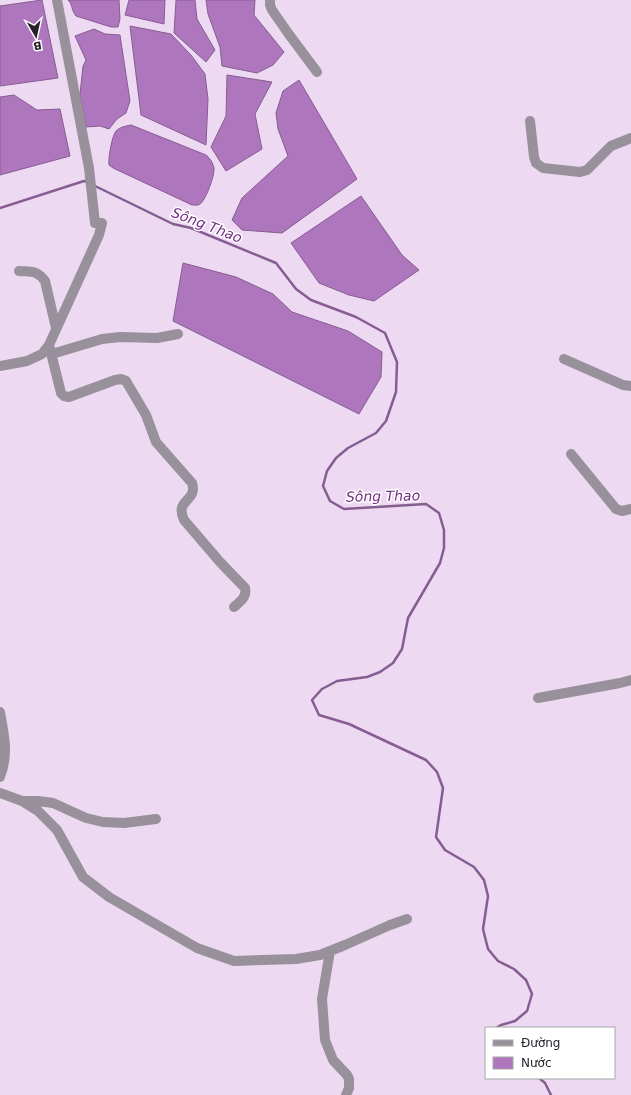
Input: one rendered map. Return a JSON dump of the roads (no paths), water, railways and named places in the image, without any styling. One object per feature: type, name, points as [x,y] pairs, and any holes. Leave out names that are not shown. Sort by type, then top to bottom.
[{"type":"street","points":[[57,0],[90,176],[95,223],[102,223],[99,235],[56,328],[50,349],[61,393],[64,396],[69,397],[115,380],[121,379],[126,381],[146,414],[156,442],[192,483],[194,488],[192,494],[181,507],[181,514],[184,520],[220,562],[245,588],[246,593],[244,598],[234,607]]},
{"type":"street","points":[[270,0],[272,10],[316,72]]},
{"type":"street","points":[[530,121],[534,157],[536,163],[543,168],[580,172],[587,170],[611,146],[631,138]]},
{"type":"street","points":[[19,271],[41,275],[45,281],[56,328]]},
{"type":"street","points":[[0,366],[27,361],[50,349],[102,339],[120,337],[157,338],[178,334]]},
{"type":"street","points":[[564,359],[623,385],[631,386]]},
{"type":"street","points":[[571,454],[616,509],[622,511],[631,508]]},
{"type":"street","points":[[538,698],[631,680]]},
{"type":"street","points":[[0,712],[6,752],[4,766],[0,777]]},
{"type":"street","points":[[0,793],[22,802],[38,811],[57,830],[83,877],[109,897],[197,948],[234,961],[296,959],[320,955],[407,919]]},
{"type":"street","points":[[22,802],[38,801],[53,804],[86,818],[102,822],[124,822],[156,819]]},
{"type":"street","points":[[330,951],[322,999],[324,1040],[333,1060],[350,1079],[350,1088],[346,1095]]},
{"type":"water","points":[[42,0],[58,78],[0,86],[0,6]]},
{"type":"water","points":[[68,0],[119,0],[120,19],[118,27],[111,27],[76,16]]},
{"type":"water","points":[[129,0],[165,0],[164,24],[125,15]]},
{"type":"water","points":[[176,0],[195,0],[197,19],[215,50],[206,62],[174,33]]},
{"type":"water","points":[[206,0],[255,0],[254,15],[284,52],[273,65],[257,73],[222,66],[220,47],[208,14]]},
{"type":"water","points":[[130,26],[171,34],[191,55],[205,74],[208,99],[206,145],[141,115]]},
{"type":"water","points":[[94,29],[105,34],[120,35],[130,101],[126,113],[117,119],[109,129],[100,126],[86,127],[80,94],[83,66],[86,60],[75,36]]},
{"type":"water","points":[[227,75],[272,82],[255,114],[262,149],[226,171],[211,147],[226,116]]},
{"type":"water","points":[[299,80],[357,179],[282,233],[242,230],[232,220],[242,198],[288,156],[278,129],[276,113],[283,91]]},
{"type":"water","points":[[14,95],[37,110],[60,109],[70,156],[0,175],[0,97]]},
{"type":"water","points":[[131,125],[206,155],[209,158],[213,164],[214,171],[208,192],[200,204],[192,205],[109,165],[113,137],[116,131]]},
{"type":"water","points":[[361,196],[402,255],[419,270],[374,301],[349,295],[319,283],[291,243]]},
{"type":"water","points":[[183,263],[236,277],[273,294],[292,312],[348,331],[382,352],[381,377],[359,414],[173,321]]},
{"type":"waterway","name":"Sông Thao","points":[[0,208],[84,181],[87,182]]},
{"type":"waterway","name":"Sông Thao","points":[[93,185],[173,224],[191,228],[276,263],[296,289],[311,300],[356,317],[385,333],[397,362],[396,392],[386,421],[376,433],[348,448],[336,458],[327,471],[323,486],[330,501],[344,509],[426,504],[439,513],[444,530],[444,548],[440,563],[408,618],[402,649],[393,663],[380,672],[367,677],[337,681],[322,689],[312,700],[319,715],[349,724],[426,760],[437,772],[443,788],[436,837],[445,850],[474,867],[484,880],[488,896],[483,929],[488,949],[498,961],[514,969],[526,980],[532,994],[527,1011],[515,1021],[498,1027]]},
{"type":"waterway","name":"Sông Thao","points":[[540,1079],[545,1083],[551,1095]]}]
